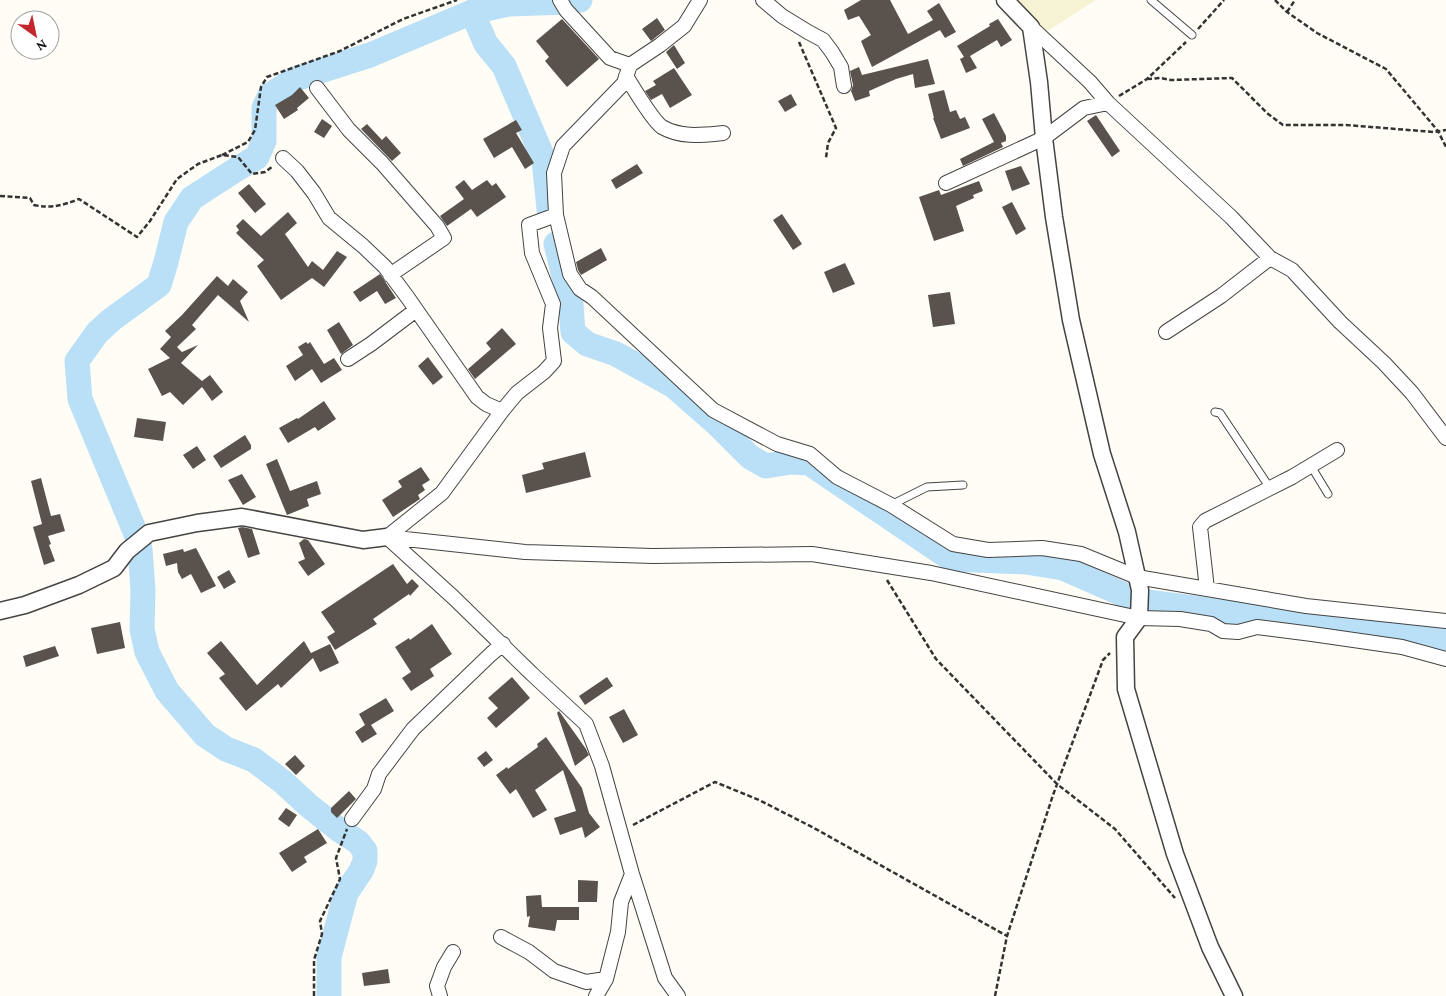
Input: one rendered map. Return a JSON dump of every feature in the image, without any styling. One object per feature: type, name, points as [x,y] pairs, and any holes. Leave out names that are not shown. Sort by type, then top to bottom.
[{"type":"street","points":[[700,0],[684,26],[628,71],[624,83],[563,146],[554,173],[556,215],[570,274],[580,289],[592,297],[713,410],[777,444],[810,454],[838,477],[891,505],[953,544],[988,550],[1042,548],[1082,554],[1137,577],[1306,606],[1446,621]]},
{"type":"street","points":[[763,0],[782,16],[823,40],[841,67],[844,86]]},
{"type":"street","points":[[1005,0],[1090,82],[1108,103],[1231,217],[1270,258],[1292,270],[1340,322],[1412,392],[1446,438]]},
{"type":"street","points":[[563,5],[610,58],[628,71],[644,105],[661,126],[681,134],[723,134]]},
{"type":"street","points":[[1031,27],[1054,217],[1071,320],[1102,454],[1127,532],[1140,590],[1139,618],[1125,637],[1126,689],[1175,854],[1210,947],[1234,996]]},
{"type":"street","points":[[317,88],[349,130],[382,163],[437,226],[444,238],[390,275]]},
{"type":"street","points":[[946,183],[1044,138],[1084,108],[1108,103]]},
{"type":"street","points":[[283,158],[297,171],[314,193],[329,218],[363,246],[384,267],[477,398],[502,411]]},
{"type":"street","points":[[388,537],[442,493],[502,411],[518,393],[544,372],[554,361],[550,328],[553,304],[532,253],[529,225],[556,215]]},
{"type":"street","points":[[1166,332],[1221,296],[1270,258]]},
{"type":"street","points":[[348,359],[416,310]]},
{"type":"street","points":[[1208,589],[1200,527],[1205,521],[1292,477],[1337,450]]},
{"type":"street","points":[[0,611],[25,605],[78,585],[114,568],[127,551],[149,533],[242,517],[362,540],[388,537],[525,552],[653,556],[812,554],[932,573],[1139,618],[1180,619],[1211,624],[1223,631],[1238,632],[1257,627],[1312,634],[1402,647],[1446,659]]},
{"type":"street","points":[[388,537],[586,724],[602,766],[632,874],[665,978],[678,996]]},
{"type":"street","points":[[352,819],[374,790],[379,774],[414,729],[503,644]]},
{"type":"street","points":[[596,996],[606,979],[618,932],[621,902],[632,874]]},
{"type":"street","points":[[501,937],[529,952],[554,971],[586,982],[606,979]]},
{"type":"street","points":[[440,996],[437,986],[444,967],[454,952]]},
{"type":"lane","points":[[1151,0],[1192,35]]},
{"type":"lane","points":[[1215,412],[1220,413],[1270,488]]},
{"type":"lane","points":[[1310,465],[1328,494]]},
{"type":"lane","points":[[891,505],[927,487],[963,485]]},
{"type":"path","points":[[0,196],[30,198],[34,206],[43,208],[59,207],[80,199],[137,237],[150,221],[178,178],[198,164],[248,142],[255,130],[260,88],[267,77],[340,51],[403,19],[457,0]]},
{"type":"path","points":[[1108,103],[1147,79],[1192,35],[1224,0]]},
{"type":"path","points":[[1275,0],[1287,12],[1317,33],[1386,69],[1438,131],[1446,147]]},
{"type":"path","points":[[1287,12],[1295,0]]},
{"type":"path","points":[[795,36],[836,128],[828,143],[826,158]]},
{"type":"path","points":[[1147,79],[1232,78],[1267,113],[1283,125],[1346,125],[1446,130]]},
{"type":"path","points":[[222,155],[238,157],[252,174],[265,172],[283,158]]},
{"type":"path","points":[[878,565],[936,659],[1057,784],[1115,830],[1179,902]]},
{"type":"path","points":[[995,996],[1007,936],[1057,784],[1103,660],[1125,637]]},
{"type":"path","points":[[620,831],[715,782],[759,800],[814,828],[1007,936]]},
{"type":"path","points":[[314,996],[314,960],[322,934],[320,921],[340,878],[336,858],[352,819]]},
{"type":"shaded area","points":[[1014,0],[1096,0],[1046,32]]},
{"type":"building","points":[[861,0],[890,0],[908,34],[933,20],[927,11],[939,3],[956,32],[945,38],[940,30],[872,67],[861,41],[871,35],[859,16],[848,20],[844,10]]},
{"type":"building","points":[[657,18],[665,30],[651,41],[642,29]]},
{"type":"building","points":[[562,19],[599,59],[567,87],[545,61],[549,57],[536,41]]},
{"type":"building","points":[[998,19],[1012,40],[1001,47],[997,40],[970,56],[977,68],[966,73],[960,59],[964,57],[957,46]]},
{"type":"building","points":[[674,45],[685,63],[677,69],[666,52]]},
{"type":"building","points":[[928,59],[935,84],[915,88],[913,74],[869,91],[870,96],[855,101],[851,91],[853,85],[850,71],[859,67],[862,75]]},
{"type":"building","points":[[674,68],[692,95],[670,108],[662,94],[651,100],[645,91],[656,85],[653,81]]},
{"type":"building","points":[[300,87],[309,98],[297,108],[298,110],[284,119],[275,105],[292,95]]},
{"type":"building","points":[[944,90],[950,112],[956,110],[960,119],[965,117],[970,128],[941,139],[933,118],[928,94]]},
{"type":"building","points":[[791,94],[797,105],[785,112],[778,101]]},
{"type":"building","points":[[994,113],[1006,136],[1006,141],[1001,143],[1003,147],[963,166],[960,159],[994,142],[982,119]]},
{"type":"building","points":[[1096,115],[1120,151],[1112,157],[1087,121]]},
{"type":"building","points":[[322,119],[332,126],[324,138],[314,132]]},
{"type":"building","points":[[516,120],[522,130],[516,133],[534,163],[525,169],[512,147],[494,158],[483,139]]},
{"type":"building","points":[[367,124],[382,140],[386,136],[401,153],[392,161],[361,129]]},
{"type":"building","points":[[637,164],[643,173],[616,189],[611,180]]},
{"type":"building","points":[[1021,166],[1030,184],[1012,191],[1005,171]]},
{"type":"building","points":[[464,180],[472,190],[487,180],[492,186],[496,183],[506,197],[477,217],[471,209],[447,226],[440,216],[464,199],[455,187]]},
{"type":"building","points":[[979,181],[983,191],[973,195],[974,198],[956,206],[964,231],[934,241],[919,197],[939,190],[941,195]]},
{"type":"building","points":[[249,184],[266,204],[255,213],[238,193]]},
{"type":"building","points":[[1012,202],[1026,229],[1016,235],[1002,207]]},
{"type":"building","points":[[288,212],[297,223],[285,234],[308,267],[312,261],[323,270],[337,251],[347,257],[324,287],[312,278],[281,300],[257,266],[264,260],[236,233],[239,230],[236,226],[243,219],[261,236]]},
{"type":"building","points":[[782,214],[802,244],[793,250],[773,220]]},
{"type":"building","points":[[601,248],[607,260],[581,275],[576,262]]},
{"type":"building","points":[[845,263],[855,284],[833,293],[824,272]]},
{"type":"building","points":[[380,274],[396,298],[385,304],[377,291],[360,302],[353,292]]},
{"type":"building","points":[[217,276],[228,286],[233,279],[248,292],[240,301],[249,322],[218,295],[192,325],[196,329],[177,347],[182,352],[198,345],[181,363],[202,381],[210,375],[223,392],[212,401],[202,387],[183,405],[170,392],[162,396],[148,369],[170,358],[160,349],[171,337],[165,331]]},
{"type":"building","points":[[950,292],[955,324],[933,327],[928,295]]},
{"type":"building","points":[[339,322],[353,345],[341,354],[327,330]]},
{"type":"building","points":[[502,328],[516,344],[475,379],[468,369],[491,349],[486,343]]},
{"type":"building","points":[[306,342],[308,344],[310,342],[324,364],[334,358],[342,370],[321,383],[312,369],[295,381],[286,366],[303,355],[298,347]]},
{"type":"building","points":[[428,357],[443,377],[433,385],[418,366]]},
{"type":"building","points":[[324,401],[336,419],[318,431],[315,427],[288,443],[279,428],[298,419]]},
{"type":"building","points":[[137,418],[166,422],[163,441],[134,437]]},
{"type":"building","points":[[245,435],[251,445],[251,449],[221,468],[213,456]]},
{"type":"building","points":[[197,446],[206,460],[193,469],[183,455]]},
{"type":"building","points":[[585,452],[591,477],[526,493],[522,475],[544,469],[542,463]]},
{"type":"building","points":[[277,459],[290,491],[317,481],[321,494],[307,499],[309,506],[287,515],[266,464]]},
{"type":"building","points":[[421,467],[430,480],[422,485],[425,490],[418,495],[420,499],[393,517],[382,500],[402,487],[398,481]]},
{"type":"building","points":[[242,474],[256,497],[243,505],[228,480]]},
{"type":"building","points":[[41,478],[51,516],[60,514],[65,531],[48,536],[55,561],[44,565],[33,527],[42,524],[31,481]]},
{"type":"building","points":[[238,528],[252,529],[260,554],[248,558]]},
{"type":"building","points":[[304,539],[308,540],[325,564],[308,576],[298,562],[305,559],[299,543]]},
{"type":"building","points":[[196,548],[216,586],[201,593],[191,574],[182,579],[178,572],[177,563],[166,566],[163,554],[183,549],[184,552]]},
{"type":"building","points":[[393,564],[407,584],[412,579],[419,586],[410,596],[409,594],[373,619],[377,624],[335,650],[327,637],[335,632],[321,612]]},
{"type":"building","points":[[229,570],[236,582],[224,589],[217,577]]},
{"type":"building","points":[[120,622],[125,648],[97,654],[91,628]]},
{"type":"building","points":[[432,624],[452,654],[430,669],[434,676],[411,691],[402,678],[411,672],[395,647],[409,638],[410,640]]},
{"type":"building","points":[[221,641],[257,685],[304,641],[311,653],[330,644],[339,663],[320,672],[313,658],[281,688],[278,684],[246,711],[219,678],[225,674],[207,653]]},
{"type":"building","points":[[55,646],[59,656],[26,667],[23,656]]},
{"type":"building","points":[[512,677],[530,698],[496,728],[487,718],[498,708],[488,698]]},
{"type":"building","points":[[607,677],[613,686],[585,705],[579,696]]},
{"type":"building","points":[[386,698],[394,711],[371,725],[377,734],[362,743],[355,732],[365,725],[359,714]]},
{"type":"building","points":[[624,709],[638,735],[623,743],[609,717]]},
{"type":"building","points":[[559,711],[589,755],[575,766],[557,713]]},
{"type":"building","points":[[546,737],[582,788],[589,813],[600,827],[585,838],[582,827],[560,835],[554,818],[576,811],[563,770],[535,790],[547,810],[533,818],[516,789],[510,794],[496,775],[507,767],[508,769],[538,747],[537,744]]},
{"type":"building","points":[[486,751],[493,760],[484,767],[477,758]]},
{"type":"building","points":[[295,755],[305,766],[296,775],[285,764]]},
{"type":"building","points":[[349,791],[356,799],[337,818],[331,812],[331,808]]},
{"type":"building","points":[[286,808],[297,815],[289,827],[278,819]]},
{"type":"building","points":[[318,829],[327,843],[304,857],[307,862],[292,872],[279,853]]},
{"type":"building","points":[[578,880],[598,881],[597,902],[578,902]]},
{"type":"building","points":[[541,895],[542,907],[579,907],[579,920],[557,920],[555,931],[528,927],[530,916],[527,917],[526,896]]},
{"type":"building","points":[[388,969],[390,983],[364,986],[362,973]]},
{"type":"waterway","points":[[329,996],[329,957],[346,893],[361,871],[365,861],[365,851],[358,842],[338,829],[254,760],[226,749],[205,735],[167,691],[147,652],[142,629],[143,590],[140,549],[136,534],[80,399],[77,361],[97,333],[111,320],[159,285],[176,222],[192,198],[257,157],[264,141],[264,108],[270,95],[295,79],[370,55],[472,12],[509,4],[580,0]]},
{"type":"waterway","points":[[472,12],[486,44],[504,66],[544,160],[549,209]]},
{"type":"waterway","points":[[556,244],[571,305],[573,332],[587,344],[616,354],[674,386],[716,423],[750,457],[766,466],[791,462],[809,463],[951,559],[1026,562],[1063,568],[1136,600]]},
{"type":"waterway","points":[[1147,602],[1446,640]]}]
